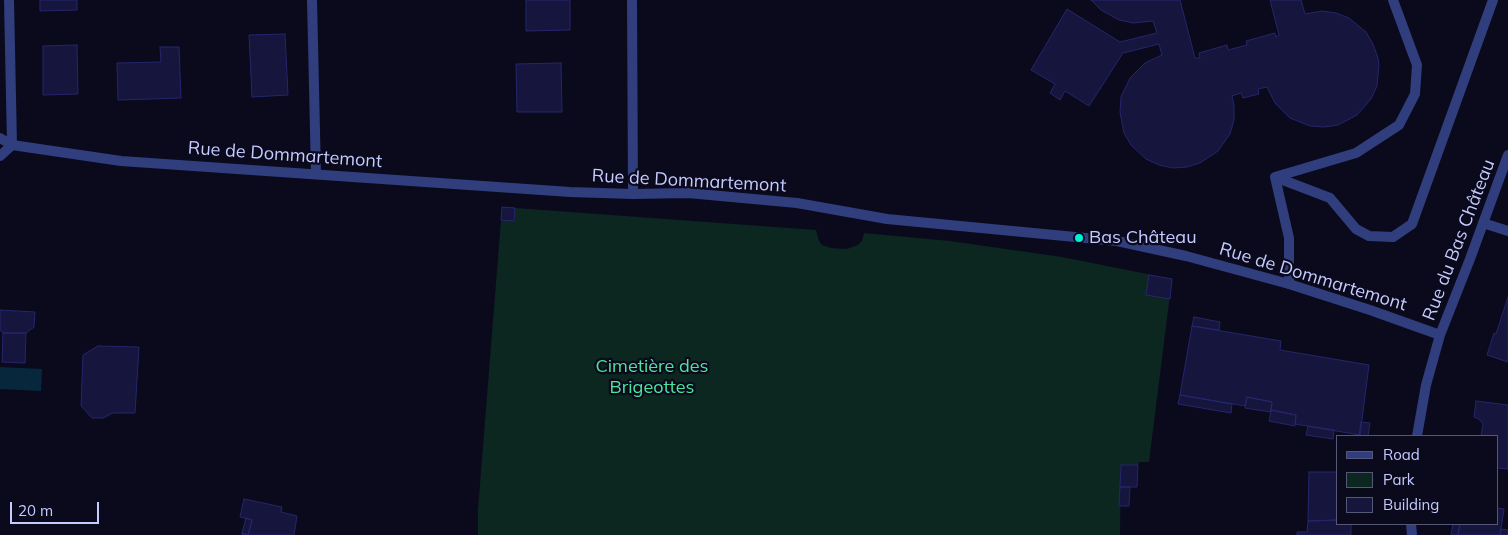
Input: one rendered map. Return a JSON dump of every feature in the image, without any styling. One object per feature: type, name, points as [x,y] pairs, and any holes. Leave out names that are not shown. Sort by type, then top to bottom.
[{"type":"street","points":[[0,156],[12,145],[9,0]]},
{"type":"street","points":[[312,0],[316,174]]},
{"type":"street","points":[[632,0],[633,194]]},
{"type":"street","points":[[1275,177],[1356,153],[1399,125],[1416,94],[1417,65],[1393,0]]},
{"type":"street","points":[[1275,177],[1330,198],[1356,229],[1369,236],[1393,237],[1412,224],[1492,0]]},
{"type":"street","points":[[0,138],[12,145]]},
{"type":"street","name":"Rue de Dommartemont","points":[[12,145],[121,161],[570,192],[688,193],[797,202],[887,219],[1117,241],[1186,256],[1289,284],[1440,335]]},
{"type":"street","name":"Rue du Bas Château","points":[[1417,435],[1426,385],[1440,335],[1484,223],[1508,155]]},
{"type":"street","points":[[1275,177],[1289,238],[1289,284]]},
{"type":"street","points":[[1484,223],[1508,231]]},
{"type":"green space","name":"Cimetière des Brigeottes","points":[[502,207],[816,230],[822,245],[831,248],[847,249],[858,245],[862,241],[864,233],[950,241],[1062,257],[1172,279],[1149,462],[1139,462],[1138,465],[1121,465],[1120,535],[478,535],[478,509]]},
{"type":"water","points":[[0,367],[42,369],[41,391],[0,389]]},
{"type":"building","points":[[40,0],[77,0],[77,10],[40,11]]},
{"type":"building","points":[[526,0],[570,0],[570,30],[526,31]]},
{"type":"building","points":[[1091,0],[1180,0],[1195,58],[1200,58],[1199,53],[1227,45],[1228,50],[1247,45],[1246,41],[1275,33],[1276,37],[1279,35],[1270,0],[1301,0],[1305,14],[1322,11],[1336,13],[1349,18],[1366,32],[1378,58],[1377,86],[1371,99],[1357,115],[1338,125],[1324,127],[1310,126],[1290,118],[1275,103],[1267,87],[1258,89],[1259,94],[1243,98],[1241,93],[1232,96],[1234,120],[1230,134],[1218,151],[1200,163],[1187,167],[1173,168],[1159,165],[1146,159],[1131,145],[1124,133],[1120,112],[1121,97],[1130,78],[1145,63],[1162,55],[1159,44],[1123,53],[1089,106],[1065,91],[1060,100],[1050,93],[1055,84],[1031,70],[1067,9],[1120,42],[1157,33],[1153,21],[1133,23],[1119,20],[1101,10]]},
{"type":"building","points":[[285,34],[288,95],[252,97],[249,35]]},
{"type":"building","points":[[77,45],[78,94],[43,95],[43,46]]},
{"type":"building","points":[[160,47],[179,47],[181,98],[118,100],[117,63],[161,62]]},
{"type":"building","points":[[561,63],[562,112],[517,112],[516,64]]},
{"type":"building","points":[[502,207],[515,208],[514,221],[501,220]]},
{"type":"building","points":[[1149,275],[1172,279],[1170,299],[1146,295]]},
{"type":"building","points":[[1508,297],[1508,362],[1487,355]]},
{"type":"building","points":[[0,310],[35,312],[34,327],[26,333],[3,333],[0,330]]},
{"type":"building","points":[[1194,317],[1220,322],[1219,330],[1192,326]]},
{"type":"building","points":[[1192,326],[1281,341],[1280,350],[1369,365],[1360,435],[1295,424],[1296,415],[1271,410],[1272,402],[1247,397],[1245,406],[1180,395]]},
{"type":"building","points":[[3,333],[26,333],[25,363],[2,362]]},
{"type":"building","points":[[98,346],[139,347],[135,413],[113,413],[103,418],[92,418],[81,406],[83,355]]},
{"type":"building","points":[[1180,395],[1232,404],[1231,413],[1178,404]]},
{"type":"building","points":[[1247,397],[1272,402],[1271,412],[1245,408]]},
{"type":"building","points":[[1476,401],[1508,405],[1508,469],[1498,468],[1498,435],[1481,435],[1483,424],[1474,417]]},
{"type":"building","points":[[1271,410],[1296,415],[1295,426],[1269,421]]},
{"type":"building","points":[[1361,422],[1370,423],[1368,435],[1359,435]]},
{"type":"building","points":[[1308,426],[1334,430],[1333,439],[1306,435]]},
{"type":"building","points":[[1121,465],[1138,465],[1137,487],[1120,487]]},
{"type":"building","points":[[1309,472],[1336,472],[1336,520],[1308,521]]},
{"type":"building","points":[[1120,487],[1130,487],[1129,506],[1119,506]]},
{"type":"building","points":[[244,499],[282,507],[281,512],[297,516],[294,535],[248,535],[252,520],[240,517]]},
{"type":"building","points":[[1498,508],[1504,509],[1500,535],[1458,535],[1460,525],[1498,525]]},
{"type":"building","points":[[246,518],[252,520],[248,535],[242,533]]},
{"type":"building","points":[[1336,520],[1336,525],[1351,525],[1351,535],[1297,535],[1297,532],[1307,532],[1308,521]]},
{"type":"building","points":[[1453,525],[1460,525],[1458,535],[1451,535]]},
{"type":"building","points":[[1501,529],[1508,530],[1508,535],[1500,535]]},
{"type":"place","name":"Bas Château","points":[[1079,238]]}]
